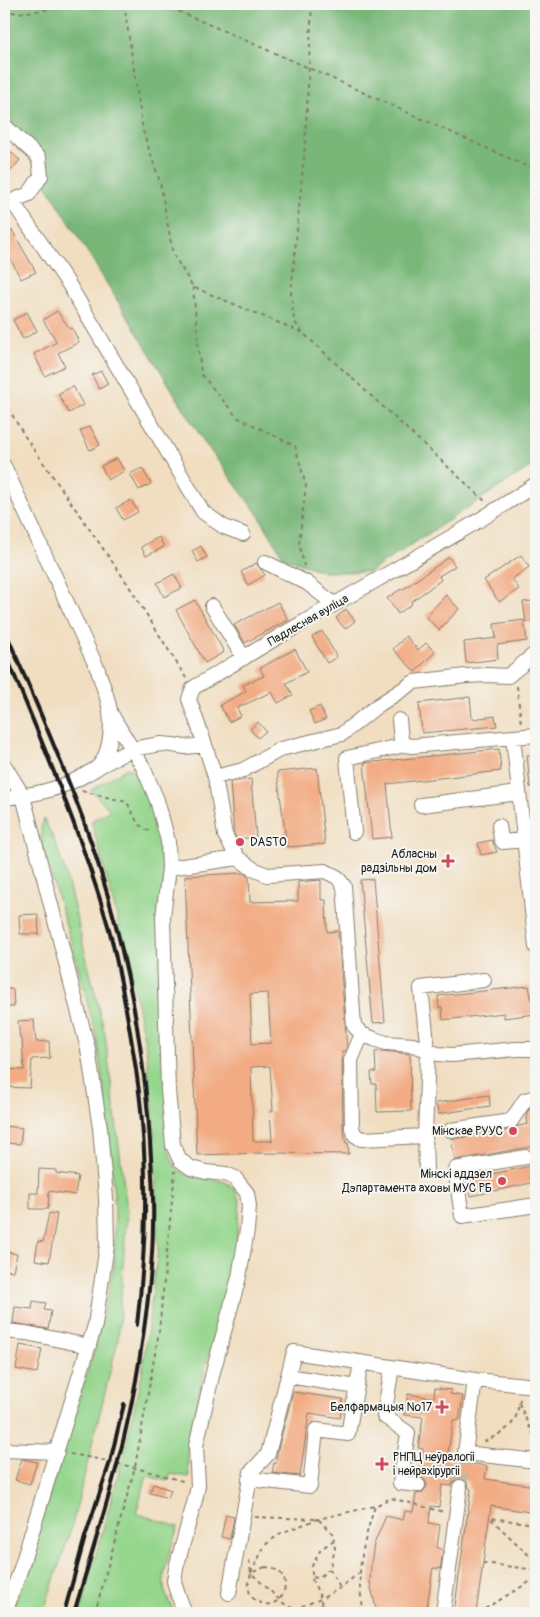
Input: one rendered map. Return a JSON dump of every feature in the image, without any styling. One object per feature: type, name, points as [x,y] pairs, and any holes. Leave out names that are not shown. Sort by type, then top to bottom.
[{"type":"street","points":[[4,125],[39,158],[41,176],[29,194],[8,201],[68,283],[203,512],[224,527],[243,534]]},
{"type":"street","points":[[4,466],[98,670],[108,699],[110,712],[109,741],[106,754],[98,767]]},
{"type":"street","name":"Падлесная вуліца","points":[[193,688],[495,511],[536,484]]},
{"type":"street","points":[[265,562],[307,583],[334,604]]},
{"type":"street","points":[[212,606],[244,658]]},
{"type":"street","points":[[215,777],[243,770],[280,749],[342,734],[377,706],[414,682],[466,676],[508,676],[536,653]]},
{"type":"street","points":[[193,688],[189,699],[215,777],[225,834],[238,858],[253,869],[267,875],[326,871],[337,877],[344,886],[354,1026],[362,1034],[386,1043],[413,1045],[438,1054],[452,1055],[517,1048],[536,1050]]},
{"type":"street","points":[[110,712],[143,767],[157,800],[168,841],[169,868],[165,893],[164,927],[168,1090],[173,1145],[180,1160],[191,1168],[226,1174],[235,1178],[247,1194],[249,1206],[239,1277],[213,1372],[196,1446],[198,1486],[196,1500],[176,1568],[174,1581],[185,1613]]},
{"type":"street","points":[[399,720],[401,740],[405,745]]},
{"type":"street","points":[[354,832],[347,758],[405,745],[412,746],[536,735]]},
{"type":"street","points":[[517,736],[519,793],[536,947]]},
{"type":"street","points":[[4,798],[51,790],[78,779],[132,749],[161,744],[185,747],[205,745]]},
{"type":"street","points":[[4,765],[23,796],[83,1025],[94,1080],[100,1128],[106,1198],[107,1245],[99,1304],[89,1346],[21,1568],[4,1613]]},
{"type":"street","points":[[421,805],[519,793]]},
{"type":"street","points":[[499,826],[503,842],[524,840]]},
{"type":"street","points":[[169,868],[238,858]]},
{"type":"street","points":[[426,1170],[425,1136],[428,1051],[421,988],[484,980]]},
{"type":"street","points":[[362,1034],[352,1060],[352,1128],[355,1135],[361,1139],[425,1136]]},
{"type":"street","points":[[451,1130],[511,1120],[525,1100],[536,1097]]},
{"type":"street","points":[[526,1157],[455,1169],[462,1216],[536,1205]]},
{"type":"street","points":[[4,1331],[26,1333],[89,1346]]},
{"type":"street","points":[[229,1592],[250,1472],[268,1454],[294,1352],[475,1380],[536,1386]]},
{"type":"street","points":[[249,1479],[310,1486],[316,1430],[348,1434],[361,1363]]},
{"type":"street","points":[[392,1367],[384,1416],[408,1433],[400,1483],[418,1485]]},
{"type":"street","points":[[288,1376],[357,1387]]},
{"type":"street","points":[[475,1380],[464,1458],[536,1461]]},
{"type":"street","points":[[4,1450],[57,1452]]},
{"type":"street","points":[[443,1613],[460,1487]]},
{"type":"path","points":[[4,10],[17,13],[98,4]]},
{"type":"path","points":[[124,4],[143,130],[160,182],[173,254],[193,288],[201,374],[236,417],[295,446],[306,486],[299,543],[307,583]]},
{"type":"path","points":[[142,4],[171,8],[202,4]]},
{"type":"path","points":[[312,4],[305,146],[291,293],[294,321],[303,334],[495,511]]},
{"type":"path","points":[[171,8],[526,166],[536,167]]},
{"type":"path","points":[[193,288],[303,334]]},
{"type":"path","points":[[4,401],[24,435],[127,583],[193,688]]},
{"type":"path","points":[[532,544],[536,548]]},
{"type":"path","points":[[516,670],[517,736]]},
{"type":"path","points":[[80,791],[127,802],[138,824],[155,834]]},
{"type":"path","points":[[95,1613],[135,1467],[160,1330],[177,1153]]},
{"type":"path","points":[[464,1458],[506,1431],[517,1415],[519,1401],[523,1397]]},
{"type":"path","points":[[519,1401],[536,1439]]},
{"type":"path","points":[[57,1452],[102,1459],[198,1486]]},
{"type":"path","points":[[251,1574],[266,1545],[281,1533],[318,1519],[375,1506],[391,1498],[456,1514]]},
{"type":"path","points":[[364,1613],[359,1573],[366,1537],[375,1506]]},
{"type":"path","points":[[243,1516],[318,1519],[333,1534],[335,1549],[330,1569],[318,1578],[312,1577]]},
{"type":"path","points":[[536,1524],[490,1518],[536,1562]]},
{"type":"path","points":[[322,1613],[322,1600],[312,1577],[312,1566],[320,1548],[334,1540]]},
{"type":"path","points":[[248,1554],[251,1574],[249,1589],[255,1600],[272,1604],[279,1600],[285,1592],[286,1586],[282,1575],[277,1570],[265,1567],[251,1574]]},
{"type":"path","points":[[483,1563],[536,1570]]},
{"type":"path","points":[[330,1569],[340,1588]]},
{"type":"path","points":[[294,1609],[322,1600],[359,1573]]},
{"type":"path","points":[[251,1574],[279,1600],[294,1609],[311,1613]]},
{"type":"path","points":[[478,1613],[536,1578]]},
{"type":"path","points":[[534,1613],[536,1600]]},
{"type":"green space","points":[[4,4],[536,4],[536,463],[370,572],[324,572],[284,558],[259,516],[206,445],[4,116]]},
{"type":"green space","points":[[127,768],[140,772],[163,839],[168,1147],[175,1166],[182,1172],[196,1178],[218,1180],[230,1185],[240,1202],[233,1274],[205,1368],[187,1445],[189,1477],[170,1474],[167,1481],[147,1476],[136,1513],[178,1527],[164,1577],[166,1595],[175,1613],[80,1613],[124,1453],[142,1374],[158,1249],[153,1111],[146,1048],[128,960],[91,821],[110,810],[91,790]]},
{"type":"green space","points":[[44,819],[55,842],[65,871],[105,1034],[127,1210],[118,1340],[71,1529],[43,1613],[12,1613],[95,1348],[114,1267],[115,1208],[107,1113],[96,1035],[74,952],[41,842],[41,828]]},
{"type":"building","points":[[4,146],[20,160],[4,179]]},
{"type":"building","points":[[12,230],[36,272],[21,279],[4,247],[4,235]]},
{"type":"building","points":[[57,311],[70,329],[72,328],[79,342],[58,353],[65,366],[45,376],[34,354],[57,342],[43,320]]},
{"type":"building","points":[[27,312],[37,331],[23,339],[13,320]]},
{"type":"building","points":[[101,371],[108,384],[99,389],[92,375]]},
{"type":"building","points":[[73,386],[83,405],[69,413],[58,394]]},
{"type":"building","points":[[90,426],[100,445],[90,450],[80,431]]},
{"type":"building","points":[[117,458],[124,471],[108,480],[101,466]]},
{"type":"building","points":[[142,468],[151,484],[139,490],[130,474]]},
{"type":"building","points":[[131,500],[138,512],[123,520],[116,508]]},
{"type":"building","points":[[159,537],[164,547],[146,556],[141,547]]},
{"type":"building","points":[[201,546],[207,557],[198,562],[192,551]]},
{"type":"building","points":[[521,555],[529,567],[512,579],[519,589],[499,602],[484,580]]},
{"type":"building","points":[[449,557],[455,566],[439,576],[441,580],[398,614],[387,598],[402,590]]},
{"type":"building","points":[[256,563],[265,575],[248,585],[241,572]]},
{"type":"building","points":[[174,574],[182,588],[164,597],[157,583]]},
{"type":"building","points":[[446,595],[459,609],[439,630],[427,618],[427,615]]},
{"type":"building","points":[[195,600],[224,652],[205,663],[176,610]]},
{"type":"building","points":[[536,601],[536,621],[526,622],[523,602]]},
{"type":"building","points":[[278,602],[288,620],[245,643],[234,625]]},
{"type":"building","points":[[346,609],[355,621],[345,629],[336,618]]},
{"type":"building","points":[[524,620],[527,641],[497,645],[498,659],[466,663],[464,642],[496,638],[494,624]]},
{"type":"building","points":[[322,631],[337,657],[327,663],[312,637]]},
{"type":"building","points":[[406,636],[418,650],[426,643],[435,652],[415,672],[393,649]]},
{"type":"building","points":[[295,649],[307,672],[286,683],[293,695],[278,703],[272,692],[237,708],[241,716],[229,722],[220,705],[246,691],[243,685],[264,676],[260,668]]},
{"type":"building","points":[[470,697],[472,719],[495,716],[497,726],[422,733],[419,703]]},
{"type":"building","points":[[320,706],[326,719],[315,724],[309,711]]},
{"type":"building","points":[[258,722],[266,731],[258,738],[250,729]]},
{"type":"building","points":[[499,749],[501,771],[387,784],[392,837],[372,839],[364,763]]},
{"type":"building","points":[[536,754],[536,787],[530,787],[527,755]]},
{"type":"building","points":[[317,768],[325,844],[287,847],[277,772]]},
{"type":"building","points":[[251,779],[256,837],[237,839],[234,834],[230,782]]},
{"type":"building","points":[[492,840],[497,852],[481,855],[478,843]]},
{"type":"building","points":[[243,873],[249,877],[250,902],[298,901],[298,882],[321,880],[321,900],[326,900],[327,932],[338,931],[347,1048],[345,1051],[342,1051],[343,1128],[349,1154],[263,1153],[197,1155],[185,876]],"holes":[[[268,993],[271,1043],[252,1044],[250,994]],[[270,1066],[273,1111],[270,1111],[272,1141],[253,1141],[251,1067]]]},
{"type":"building","points":[[373,879],[385,1022],[373,1023],[360,880]]},
{"type":"building","points":[[38,914],[39,934],[20,934],[19,915]]},
{"type":"building","points":[[529,986],[532,1001],[536,1001],[536,1014],[504,1018],[504,1013],[443,1020],[442,1007],[439,1008],[438,996]]},
{"type":"building","points":[[4,989],[13,989],[14,1007],[4,1007]]},
{"type":"building","points":[[34,1020],[36,1042],[49,1041],[50,1058],[32,1059],[30,1088],[4,1087],[4,1069],[24,1070],[22,1039],[20,1039],[18,1021]]},
{"type":"building","points":[[375,1052],[410,1054],[411,1111],[377,1112],[376,1084],[372,1084],[371,1072],[376,1072]]},
{"type":"building","points":[[489,1095],[490,1106],[438,1114],[436,1103]]},
{"type":"building","name":"Мінскае РУУС","points":[[536,1106],[536,1146],[455,1160],[451,1139],[512,1130],[518,1126],[528,1124],[526,1114],[530,1108]]},
{"type":"building","points":[[4,1126],[22,1128],[20,1144],[4,1143]]},
{"type":"building","name":"Мінскі аддзел Дэпартамента аховы МУС РБ","points":[[536,1165],[536,1182],[471,1196],[467,1179]]},
{"type":"building","points":[[39,1169],[56,1170],[56,1173],[78,1176],[75,1195],[49,1191],[48,1209],[30,1209],[30,1193],[38,1193]]},
{"type":"building","points":[[49,1213],[57,1214],[49,1262],[35,1260],[38,1241],[43,1242]]},
{"type":"building","points":[[4,1251],[17,1254],[13,1271],[4,1270]]},
{"type":"building","points":[[33,1301],[46,1303],[44,1310],[51,1311],[48,1329],[13,1323],[15,1307],[32,1309]]},
{"type":"building","points":[[20,1345],[42,1349],[37,1373],[16,1369]]},
{"type":"building","points":[[435,1388],[451,1390],[450,1394],[463,1396],[459,1421],[453,1420],[447,1460],[487,1466],[485,1479],[536,1486],[536,1513],[491,1506],[476,1613],[454,1613],[471,1489],[462,1478],[456,1479],[451,1486],[442,1485],[439,1507],[431,1506],[429,1523],[440,1525],[437,1547],[443,1550],[440,1569],[433,1568],[426,1613],[377,1613],[370,1583],[374,1544],[386,1516],[403,1520],[405,1511],[413,1512],[416,1494],[422,1493],[427,1486],[426,1481],[419,1476],[423,1449],[418,1448],[423,1417],[404,1415],[408,1394],[434,1398]]},
{"type":"building","points":[[293,1392],[343,1399],[340,1418],[309,1413],[300,1476],[272,1473],[274,1463],[276,1464],[278,1449]]},
{"type":"building","points":[[22,1459],[37,1462],[30,1484],[15,1480]]},
{"type":"building","points":[[153,1484],[171,1490],[168,1498],[150,1493]]},
{"type":"building","points":[[226,1515],[234,1517],[230,1539],[221,1537]]},
{"type":"tunnel","points":[[460,1487],[463,1462]]},
{"type":"railway","points":[[4,628],[75,797],[98,863],[121,945],[130,987],[148,1114],[153,1198],[153,1240],[143,1339],[120,1454],[74,1613]]},
{"type":"railway","points":[[4,650],[86,858],[109,929],[121,980],[137,1077],[144,1147],[145,1224],[137,1325]]},
{"type":"railway","points":[[64,1613],[85,1537],[110,1462],[124,1404]]},
{"type":"place","name":"DASTO","points":[[240,842]]},
{"type":"place","name":"Абласны радзільны дом","points":[[448,861]]},
{"type":"place","name":"Мінскае РУУС","points":[[513,1131]]},
{"type":"place","name":"Мінскі аддзел Дэпартамента аховы МУС РБ","points":[[502,1181]]},
{"type":"place","name":"Белфармацыя №17","points":[[442,1407]]},
{"type":"place","name":"РНПЦ неўралогіі і нейрахірургіі","points":[[382,1464]]}]
